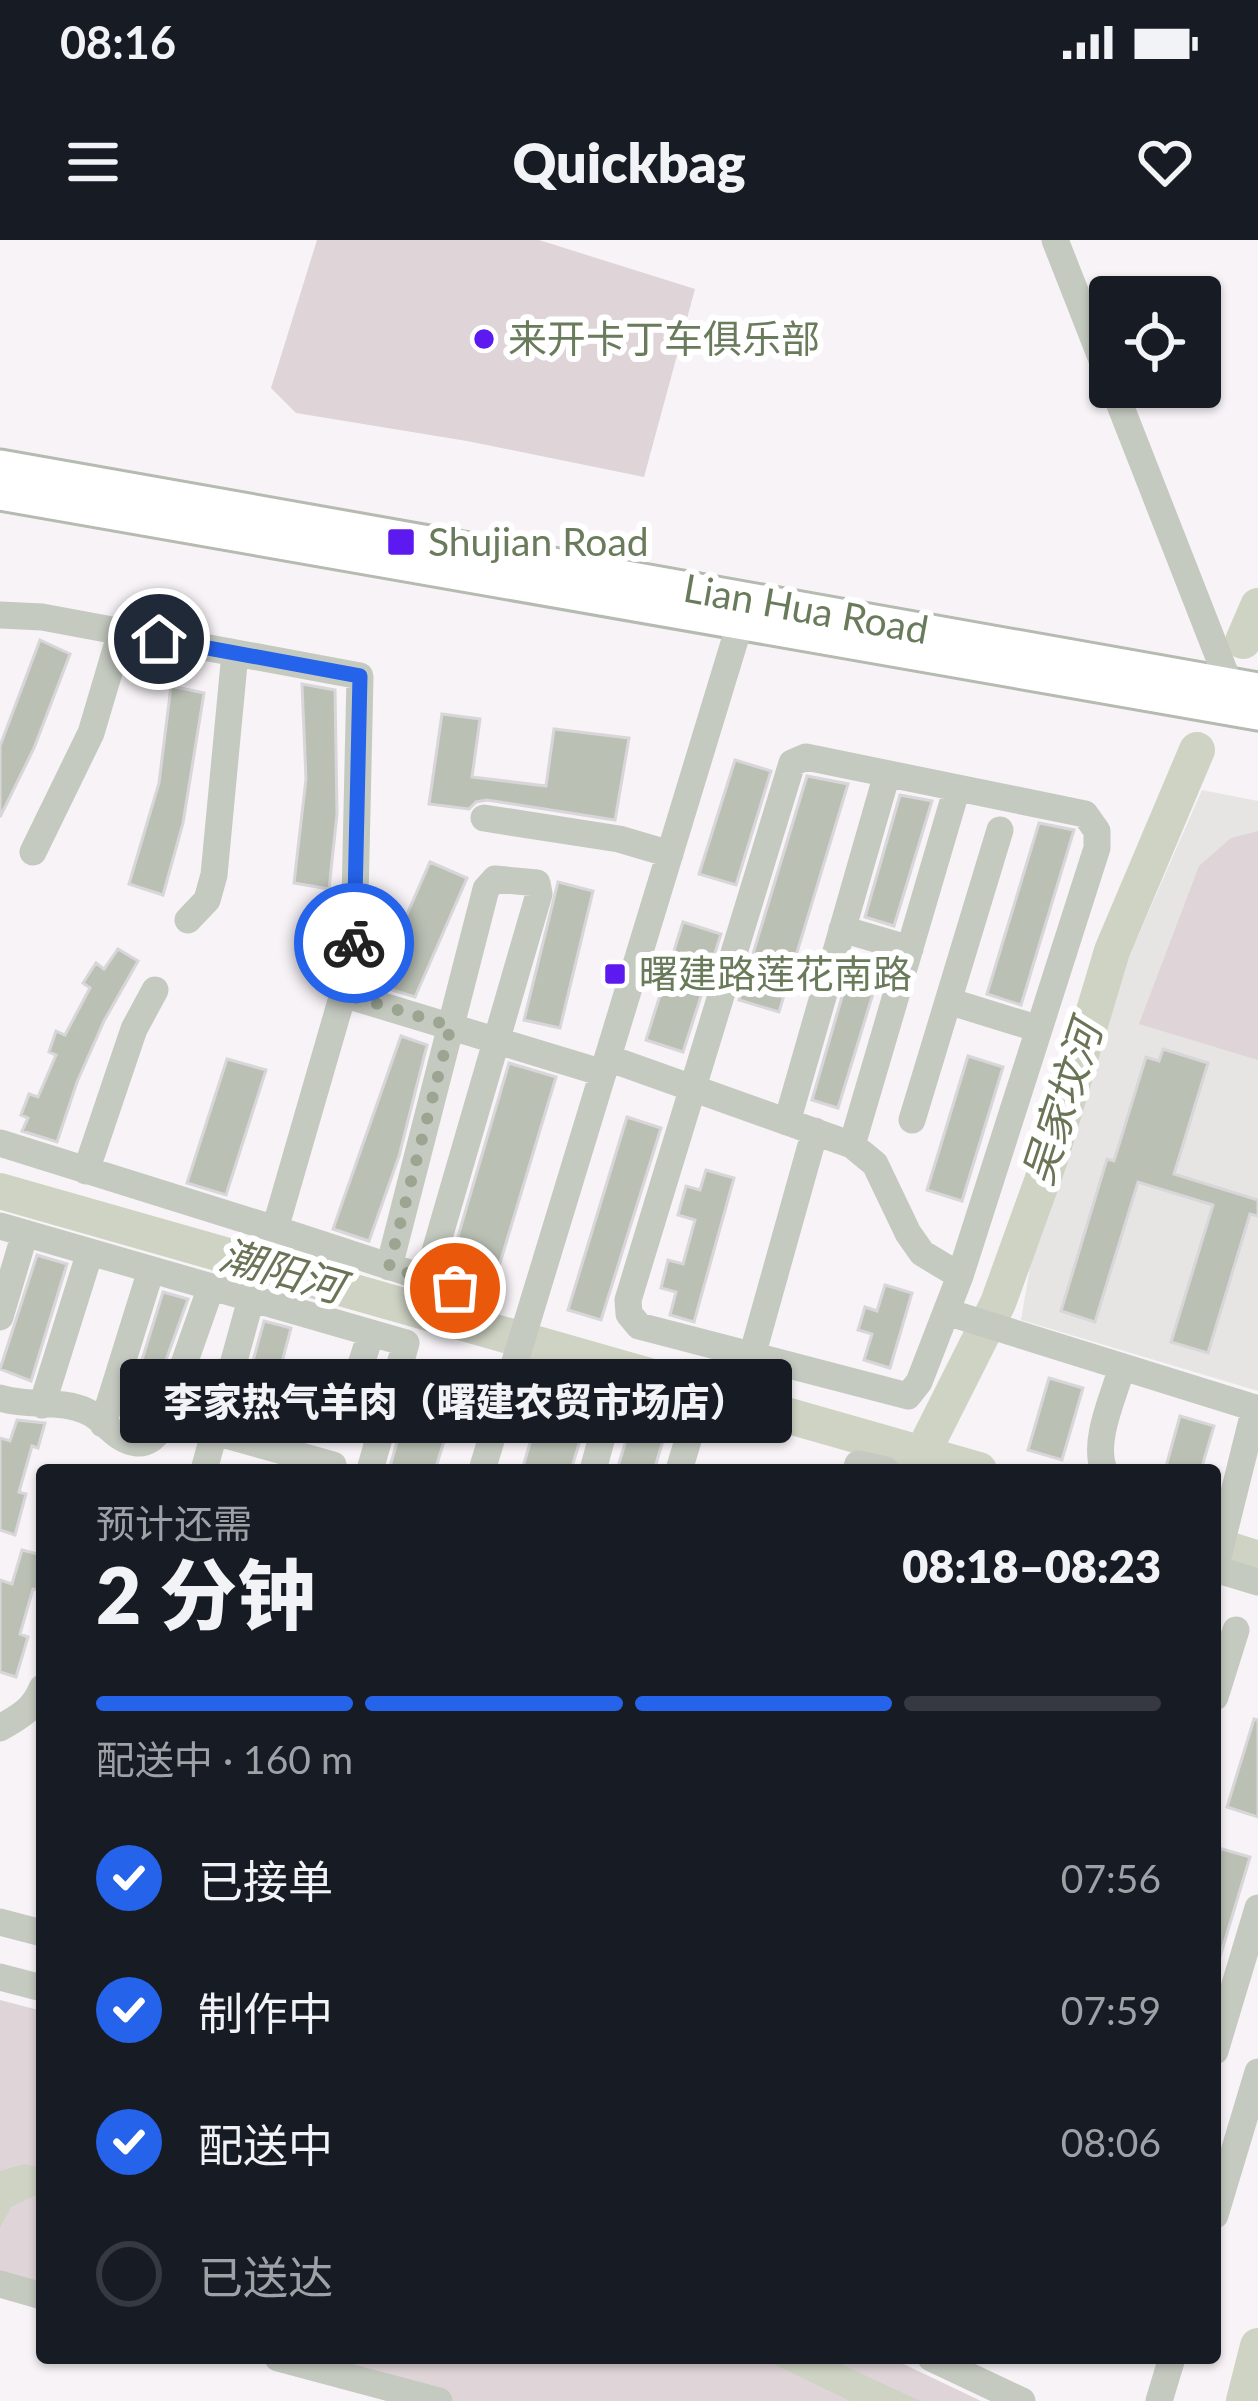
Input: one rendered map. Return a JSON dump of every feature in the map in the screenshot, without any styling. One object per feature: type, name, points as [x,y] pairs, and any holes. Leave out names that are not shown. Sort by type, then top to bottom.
[{"type":"main road","name":"Lian Hua Road","points":[[0,467],[744,611]]},
{"type":"main road","points":[[0,493],[744,611],[1246,700]]},
{"type":"street","points":[[1055,240],[1089,327]]},
{"type":"street","points":[[1121,408],[1246,700]]},
{"type":"street","points":[[484,1464],[744,611]]},
{"type":"street","points":[[0,615],[42,617],[360,676],[354,944],[344,994],[274,1229]]},
{"type":"street","points":[[34,852],[91,733],[121,632]]},
{"type":"street","points":[[188,920],[207,900],[214,875],[235,653]]},
{"type":"street","points":[[806,757],[887,774],[1085,814],[1097,831],[1097,848],[960,1276],[960,1316],[908,1396],[639,1326],[629,1313],[628,1300],[792,763],[806,757]]},
{"type":"street","points":[[787,1122],[887,774]]},
{"type":"street","points":[[852,1145],[957,788]]},
{"type":"street","points":[[484,818],[619,839],[670,854]]},
{"type":"street","points":[[912,1120],[1000,830]]},
{"type":"street","points":[[389,1267],[485,889],[495,879],[537,883],[539,894],[499,1041],[427,1279]]},
{"type":"street","points":[[929,883],[979,900]]},
{"type":"street","points":[[842,929],[910,949]]},
{"type":"street","points":[[86,1171],[134,1029],[155,990]]},
{"type":"street","points":[[344,994],[499,1041],[693,1088],[852,1145],[875,1164],[922,1253],[960,1276]]},
{"type":"street","points":[[948,1001],[1039,1029]]},
{"type":"street","points":[[886,1030],[937,1039]]},
{"type":"street","points":[[752,1356],[815,1131]]},
{"type":"street","points":[[0,1143],[483,1298]]},
{"type":"street","points":[[0,1317],[12,1230],[406,1343],[372,1464]]},
{"type":"street","points":[[42,1405],[90,1252]]},
{"type":"street","points":[[103,1424],[151,1270]]},
{"type":"street","points":[[0,1398],[92,1413],[112,1433],[140,1444],[150,1441],[160,1429],[211,1287]]},
{"type":"street","points":[[206,1464],[251,1299]]},
{"type":"street","points":[[960,1316],[1256,1409],[1224,1516],[1258,1524]]},
{"type":"street","points":[[371,1333],[343,1420],[381,1430]]},
{"type":"street","points":[[1100,1464],[1122,1367]]},
{"type":"street","points":[[595,1464],[613,1397],[622,1395],[696,1414],[681,1464]]},
{"type":"street","points":[[215,1432],[329,1464]]},
{"type":"street","points":[[1221,1571],[1258,1582]]},
{"type":"street","points":[[1221,1678],[1236,1630]]},
{"type":"street","points":[[0,1728],[22,1717],[36,1702]]},
{"type":"street","points":[[1221,2015],[1258,1908]]},
{"type":"street","points":[[2,1931],[36,1933]]},
{"type":"street","points":[[0,1977],[36,1986]]},
{"type":"street","points":[[1221,2195],[1258,2072]]},
{"type":"street","points":[[0,2284],[36,2294]]},
{"type":"street","points":[[305,2364],[380,2381],[439,2401]]},
{"type":"street","points":[[944,2364],[1022,2401]]},
{"type":"street","points":[[1159,2401],[1170,2364]]},
{"type":"shaded area","name":"来开卡丁车俱乐部","points":[[317,240],[539,240],[695,289],[644,477],[296,413],[271,388]]},
{"type":"shaded area","points":[[1202,790],[1258,801],[1258,1391],[1021,1320],[1033,1250],[1117,984]]},
{"type":"shaded area","points":[[1258,831],[1258,1060],[1139,1024],[1199,866],[1231,838]]},
{"type":"shaded area","points":[[0,2000],[36,2009],[36,2282],[0,2272]]},
{"type":"shaded area","points":[[24,2164],[36,2167],[36,2197],[11,2207],[0,2228],[0,2171]]},
{"type":"shaded area","points":[[326,2364],[904,2364],[981,2401],[449,2401]]},
{"type":"shaded area","points":[[773,2364],[841,2364],[920,2401],[850,2401]]},
{"type":"building","points":[[40,640],[70,654],[34,748],[0,817],[0,746]]},
{"type":"building","points":[[302,684],[335,690],[337,814],[329,889],[294,883],[306,779]]},
{"type":"building","points":[[171,686],[204,693],[183,823],[163,895],[129,884],[159,783]]},
{"type":"building","points":[[442,714],[480,719],[472,777],[546,786],[554,729],[629,738],[615,820],[487,800],[469,809],[429,804]]},
{"type":"building","points":[[735,760],[771,771],[736,885],[699,874]]},
{"type":"building","points":[[807,776],[848,784],[779,1012],[739,1000]]},
{"type":"building","points":[[900,795],[932,801],[894,926],[865,917]]},
{"type":"building","points":[[1039,823],[1074,830],[1021,1005],[987,994]]},
{"type":"building","points":[[430,862],[467,878],[415,997],[376,985]]},
{"type":"building","points":[[558,882],[593,891],[560,1028],[524,1020]]},
{"type":"building","points":[[683,922],[721,934],[683,1052],[646,1040]]},
{"type":"building","points":[[118,949],[138,961],[104,1021],[57,1142],[22,1131],[28,1118],[21,1115],[29,1094],[38,1097],[56,1055],[49,1052],[56,1031],[65,1035],[90,988],[83,983],[96,963],[104,969]]},
{"type":"building","points":[[851,966],[879,974],[838,1108],[812,1100]]},
{"type":"building","points":[[401,1036],[427,1045],[399,1156],[369,1241],[333,1229]]},
{"type":"building","points":[[1163,1049],[1208,1063],[1174,1174],[1258,1200],[1258,1216],[1250,1214],[1208,1353],[1171,1342],[1213,1205],[1138,1182],[1095,1322],[1061,1311],[1107,1159],[1114,1161],[1146,1057],[1159,1061]]},
{"type":"building","points":[[968,1056],[1003,1067],[962,1201],[927,1190]]},
{"type":"building","points":[[227,1059],[266,1070],[226,1195],[187,1183]]},
{"type":"building","points":[[509,1063],[556,1077],[494,1283],[449,1267]]},
{"type":"building","points":[[627,1117],[661,1128],[601,1320],[568,1310]]},
{"type":"building","points":[[706,1170],[734,1178],[694,1322],[670,1315],[676,1292],[661,1288],[668,1260],[683,1264],[695,1220],[678,1215],[686,1186],[700,1190]]},
{"type":"building","points":[[37,1255],[67,1264],[31,1381],[0,1369]]},
{"type":"building","points":[[885,1285],[912,1293],[890,1368],[864,1360],[872,1334],[858,1330],[865,1307],[877,1311]]},
{"type":"building","points":[[163,1292],[188,1299],[144,1421],[125,1415]]},
{"type":"building","points":[[264,1321],[291,1328],[265,1427],[237,1419]]},
{"type":"building","points":[[417,1371],[462,1385],[437,1464],[391,1464]]},
{"type":"building","points":[[1049,1378],[1083,1388],[1062,1460],[1028,1450]]},
{"type":"building","points":[[547,1385],[593,1398],[573,1464],[524,1464]]},
{"type":"building","points":[[1180,1416],[1214,1426],[1203,1464],[1167,1464]]},
{"type":"building","points":[[633,1417],[667,1428],[656,1464],[619,1464]]},
{"type":"building","points":[[17,1420],[45,1423],[38,1448],[32,1446],[19,1492],[26,1494],[15,1535],[0,1530],[0,1438],[10,1441]]},
{"type":"building","points":[[22,1550],[36,1554],[36,1590],[20,1634],[28,1637],[16,1677],[0,1672],[0,1580],[12,1584]]},
{"type":"building","points":[[1254,1719],[1258,1720],[1258,1817],[1227,1807]]},
{"type":"building","points":[[1221,1849],[1250,1857],[1221,1953]]},
{"type":"waterway","name":"吴家坟河","points":[[1243,641],[1258,606]]},
{"type":"waterway","name":"吴家坟河","points":[[923,1452],[998,1303],[1049,1162],[1112,951],[1197,750]]},
{"type":"waterway","name":"潮阳河","points":[[0,1191],[958,1464]]},
{"type":"waterway","name":"潮阳河","points":[[1221,1547],[1258,1559]]},
{"type":"waterway","name":"潮阳河","points":[[1244,2401],[1258,2346]]},
{"type":"way so far","points":[[354,943],[344,994],[451,1026],[389,1267],[455,1288]]},
{"type":"place","name":"来开卡丁车俱乐部","points":[[484,339]]},
{"type":"place","name":"Shujian Road","points":[[401,542]]},
{"type":"place","name":"曙建路莲花南路","points":[[615,974]]},
{"type":"place","name":"李家热气羊肉（曙建农贸市场店）","points":[[455,1288]]},
{"type":"route","points":[[159,639],[360,676],[354,943]]}]
